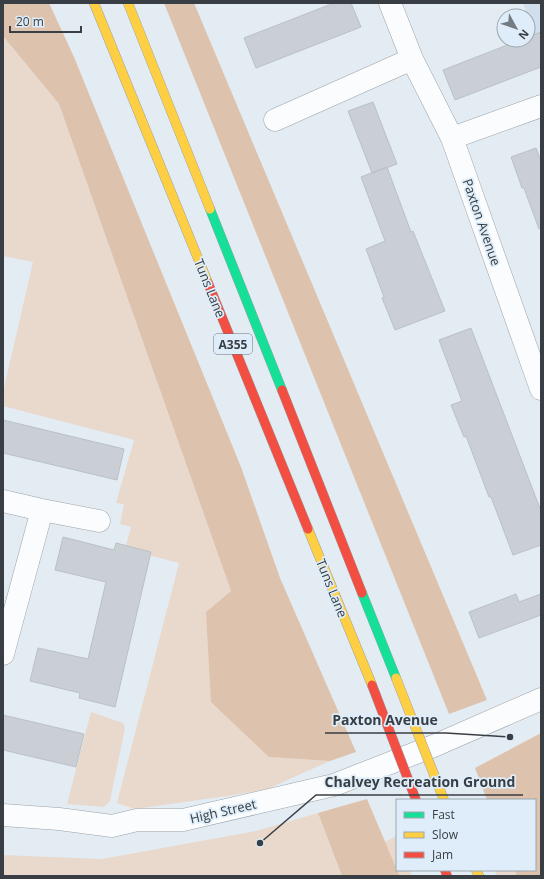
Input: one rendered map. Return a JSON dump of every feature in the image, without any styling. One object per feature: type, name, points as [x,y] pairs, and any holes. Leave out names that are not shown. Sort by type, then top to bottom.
[{"type":"main road","name":"Tuns Lane","points":[[94,3],[372,684],[416,799]]},
{"type":"main road","name":"Tuns Lane","points":[[128,3],[444,799]]},
{"type":"street","name":"Paxton Avenue","points":[[390,3],[412,59],[452,138],[541,389]]},
{"type":"street","points":[[275,120],[412,59]]},
{"type":"street","points":[[452,138],[541,106]]},
{"type":"street","points":[[3,501],[99,521]]},
{"type":"street","points":[[3,654],[42,510]]},
{"type":"street","name":"High Street","points":[[3,815],[59,819],[112,826],[138,820],[183,820],[334,785],[436,745],[541,699]]},
{"type":"shaded area","points":[[3,3],[49,3],[74,57],[241,467],[280,578],[356,752],[330,761],[269,757],[211,702],[206,612],[231,591],[59,104],[3,36]]},
{"type":"shaded area","points":[[164,3],[194,3],[487,700],[449,714]]},
{"type":"shaded area","points":[[523,3],[541,3],[541,51],[536,38],[536,8],[525,8]]},
{"type":"shaded area","points":[[3,36],[59,104],[231,591],[206,612],[269,757],[330,761],[267,789],[135,809],[117,803],[179,563],[125,549],[131,527],[120,524],[124,504],[116,503],[134,440],[3,406],[3,392],[33,262],[3,256]]},
{"type":"shaded area","points":[[91,712],[123,723],[125,728],[110,801],[104,807],[67,804]]},
{"type":"shaded area","points":[[541,733],[541,876],[517,876],[514,871],[536,871],[536,799],[487,799],[475,768]]},
{"type":"shaded area","points":[[367,799],[396,868],[396,871],[400,876],[342,876],[318,813]]},
{"type":"shaded area","points":[[318,813],[342,876],[3,876],[3,855],[102,859],[256,831]]},
{"type":"shaded area","points":[[396,836],[396,868],[385,842]]},
{"type":"shaded area","points":[[398,871],[410,871],[412,876],[400,876]]},
{"type":"shaded area","points":[[494,871],[514,871],[517,876],[497,876]]},
{"type":"building","points":[[334,3],[351,3],[361,27],[256,68],[244,38]]},
{"type":"building","points":[[541,32],[541,67],[455,100],[443,70],[499,48],[536,48],[536,34]]},
{"type":"building","points":[[373,102],[397,164],[372,173],[348,111]]},
{"type":"building","points":[[536,148],[541,161],[541,228],[539,229],[511,157]]},
{"type":"building","points":[[387,167],[411,232],[413,231],[445,311],[395,330],[382,298],[384,297],[366,249],[385,241],[361,177]]},
{"type":"building","points":[[471,328],[541,511],[541,545],[513,555],[466,436],[464,437],[451,405],[462,401],[439,340]]},
{"type":"building","points":[[3,420],[124,449],[117,480],[3,453]]},
{"type":"building","points":[[63,537],[114,550],[116,543],[151,552],[115,707],[79,698],[80,693],[30,681],[38,648],[88,659],[106,582],[55,570]]},
{"type":"building","points":[[516,594],[519,602],[541,594],[541,615],[479,638],[469,612]]},
{"type":"building","points":[[3,715],[84,734],[76,767],[3,750]]},
{"type":"traffic: fast","points":[[210,209],[282,390]]},
{"type":"traffic: fast","points":[[362,593],[396,678]]},
{"type":"traffic: slow","points":[[94,3],[208,283]]},
{"type":"traffic: slow","points":[[128,3],[210,209]]},
{"type":"traffic: slow","points":[[308,529],[372,685]]},
{"type":"traffic: slow","points":[[396,678],[444,799]]},
{"type":"traffic: slow","points":[[476,871],[479,876]]},
{"type":"traffic: jam","points":[[208,283],[308,529]]},
{"type":"traffic: jam","points":[[282,390],[362,593]]},
{"type":"traffic: jam","points":[[372,685],[416,799]]},
{"type":"traffic: jam","points":[[445,871],[447,876]]},
{"type":"place","name":"Paxton Avenue","points":[[510,737]]},
{"type":"place","name":"Chalvey Recreation Ground","points":[[260,843]]}]
